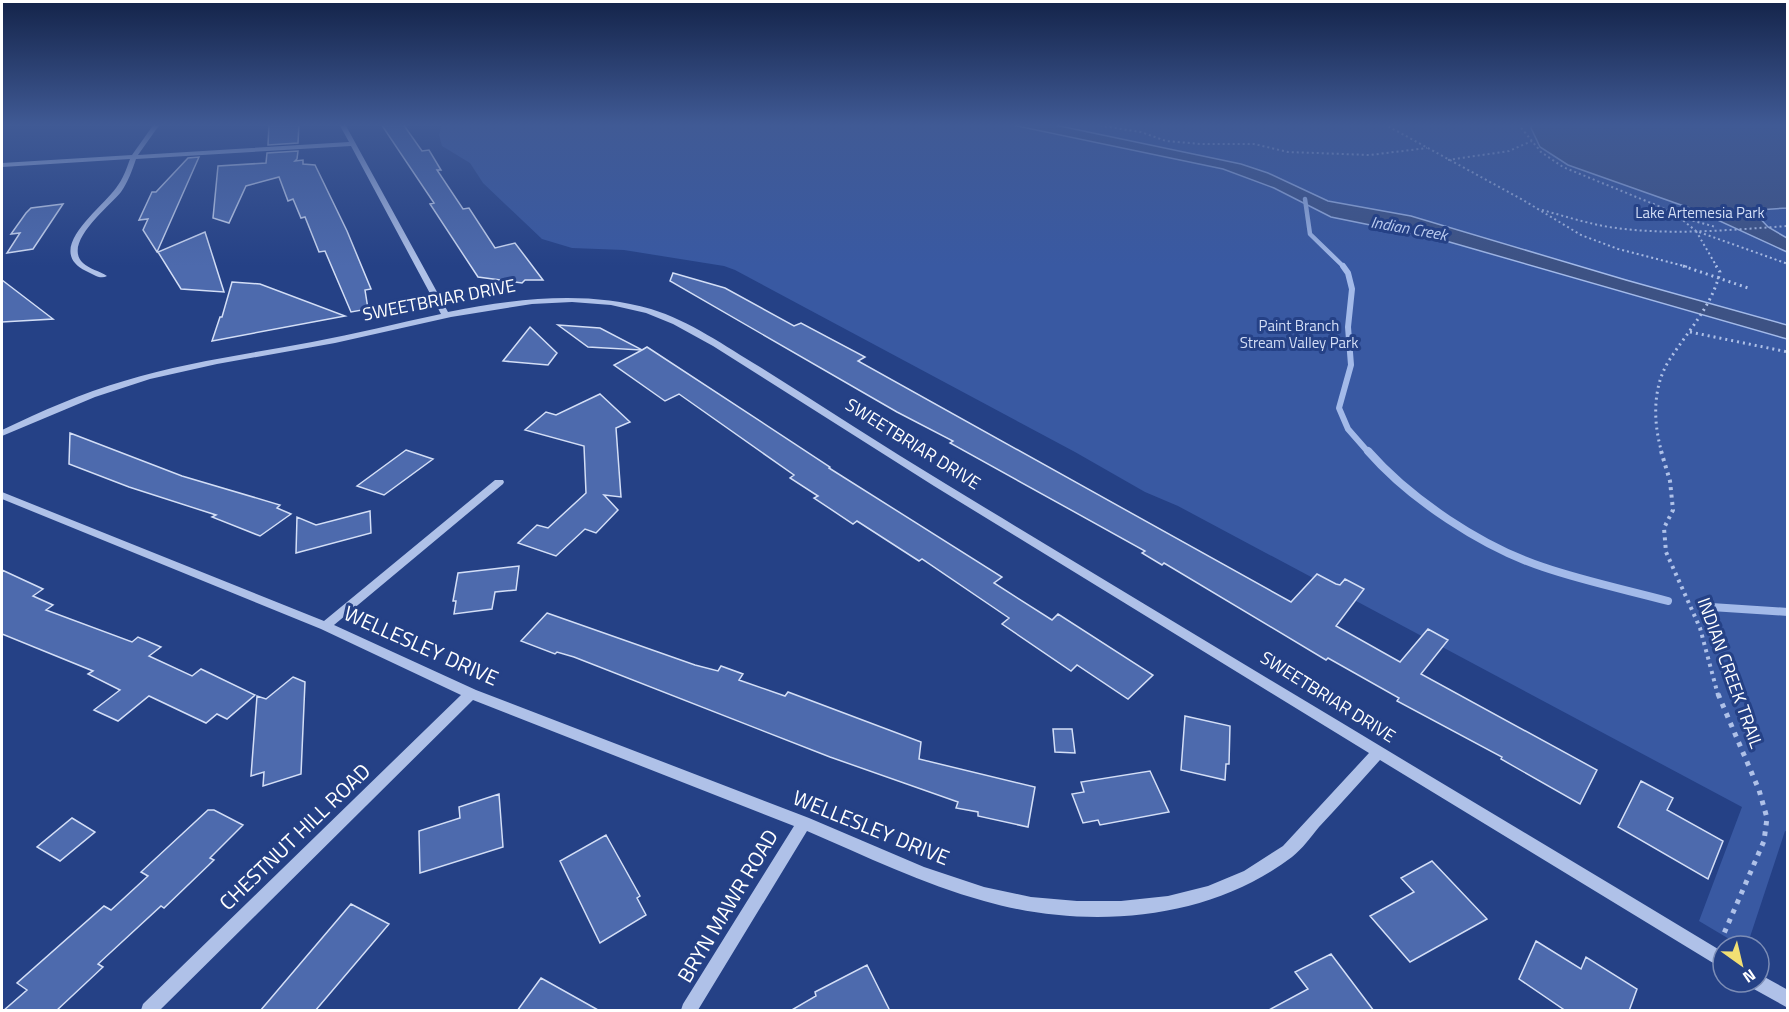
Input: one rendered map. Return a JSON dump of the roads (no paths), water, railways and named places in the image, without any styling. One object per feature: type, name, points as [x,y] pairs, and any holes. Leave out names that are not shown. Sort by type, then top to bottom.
[{"type":"street","points":[[103,276],[80,265],[74,255],[73,247],[87,224],[118,191],[130,171]]},
{"type":"street","points":[[367,171],[446,316]]},
{"type":"street","name":"SWEETBRIAR DRIVE","points":[[2,433],[79,399],[147,377],[446,316],[531,303],[584,301],[648,311],[692,329],[831,414],[938,484],[1711,953]]},
{"type":"street","name":"WELLESLEY DRIVE","points":[[325,626],[499,482]]},
{"type":"street","name":"WELLESLEY DRIVE","points":[[2,495],[325,626],[471,694],[804,823],[922,873],[984,894],[1031,904],[1077,909],[1121,909],[1156,905],[1209,893],[1249,876],[1288,851],[1379,752]]},
{"type":"street","name":"CHESTNUT HILL ROAD","points":[[149,1011],[471,694]]},
{"type":"street","name":"BRYN MAWR ROAD","points":[[689,1011],[804,823]]},
{"type":"street","points":[[1771,990],[1788,1000]]},
{"type":"water","name":"Indian Creek","points":[[1229,171],[1263,171],[1328,201],[1411,216],[1787,325],[1787,339],[1439,239],[1331,217],[1274,188]]},
{"type":"water","points":[[1586,171],[1787,171],[1787,208],[1758,210],[1756,214],[1768,227],[1787,238],[1787,252],[1698,211]]},
{"type":"waterway","points":[[1305,199],[1310,234],[1343,266]]},
{"type":"waterway","points":[[1343,266],[1348,273],[1352,289],[1348,327],[1351,365],[1339,408],[1348,429],[1369,453]]},
{"type":"waterway","points":[[1368,451],[1404,487],[1426,504],[1448,520],[1496,547],[1558,572],[1668,601]]},
{"type":"waterway","points":[[1711,607],[1788,612]]},
{"type":"park label","name":"Lake Artemesia Park","points":[[1700,213]]},
{"type":"park label","name":"Paint Branch Stream Valley Park","points":[[1299,334]]}]
